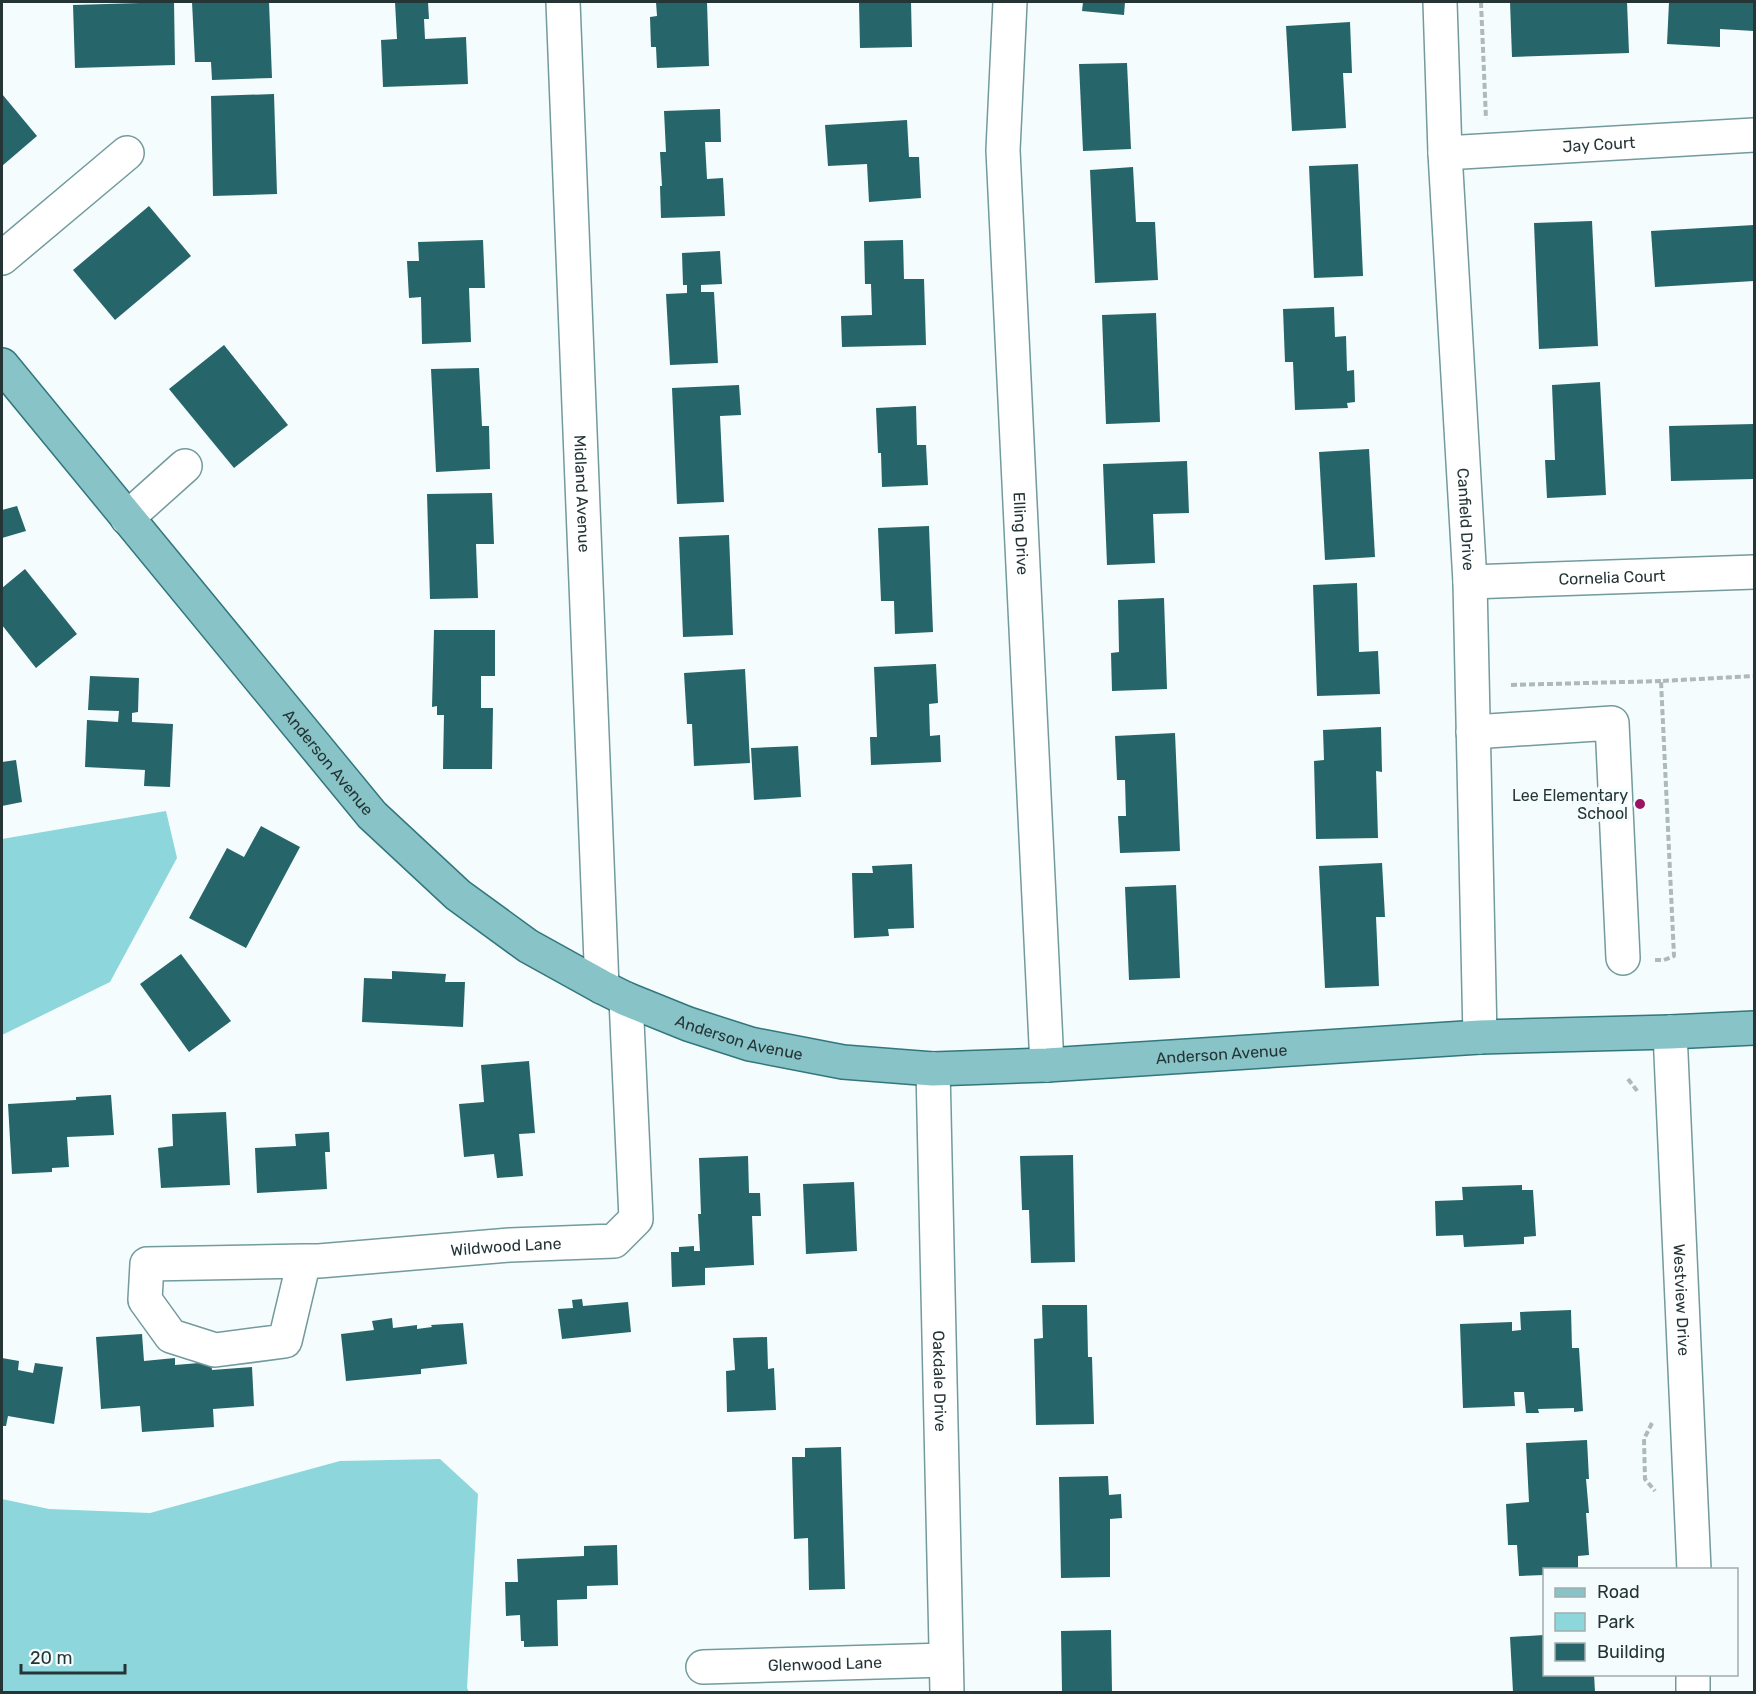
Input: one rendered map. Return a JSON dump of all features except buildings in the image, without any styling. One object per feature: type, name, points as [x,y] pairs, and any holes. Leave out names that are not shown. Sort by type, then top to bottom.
[{"type":"main road","name":"Anderson Avenue","points":[[2,365],[372,816],[458,895],[528,946],[614,993],[688,1024],[750,1044],[843,1062],[933,1068],[1047,1065],[1480,1037],[1755,1028]]},
{"type":"street","name":"Midland Avenue","points":[[563,2],[614,993]]},
{"type":"street","name":"Elling Drive","points":[[1010,2],[1003,150],[1047,1065]]},
{"type":"street","name":"Canfield Drive","points":[[1440,2],[1445,153],[1470,582],[1480,1037]]},
{"type":"street","name":"Jay Court","points":[[1445,153],[1755,135]]},
{"type":"street","points":[[2,258],[127,153]]},
{"type":"street","points":[[127,518],[185,466]]},
{"type":"street","name":"Cornelia Court","points":[[1470,582],[1755,572]]},
{"type":"street","points":[[1473,732],[1612,723],[1638,959]]},
{"type":"street","name":"Wildwood Lane","points":[[304,1261],[285,1341],[215,1350],[171,1336],[145,1300],[147,1264],[304,1261],[510,1245],[614,1241],[636,1219],[614,993]]},
{"type":"street","name":"Westview Drive","points":[[1670,1032],[1694,1568]]},
{"type":"street","name":"Oakdale Drive","points":[[933,1068],[947,1692]]},
{"type":"street","name":"Glenwood Lane","points":[[703,1667],[946,1660]]},
{"type":"street","points":[[1693,1676],[1693,1692]]},
{"type":"path","points":[[1481,2],[1488,149]]},
{"type":"path","points":[[1511,685],[1755,676]]},
{"type":"path","points":[[1638,959],[1664,960],[1674,956],[1661,681]]},
{"type":"green space","points":[[166,811],[177,858],[110,982],[2,1035],[2,839]]},
{"type":"green space","points":[[440,1459],[478,1494],[467,1688],[469,1692],[2,1692],[2,1499],[49,1509],[150,1513],[340,1461]]},
{"type":"place","name":"Lee Elementary School","points":[[1640,804]]}]
